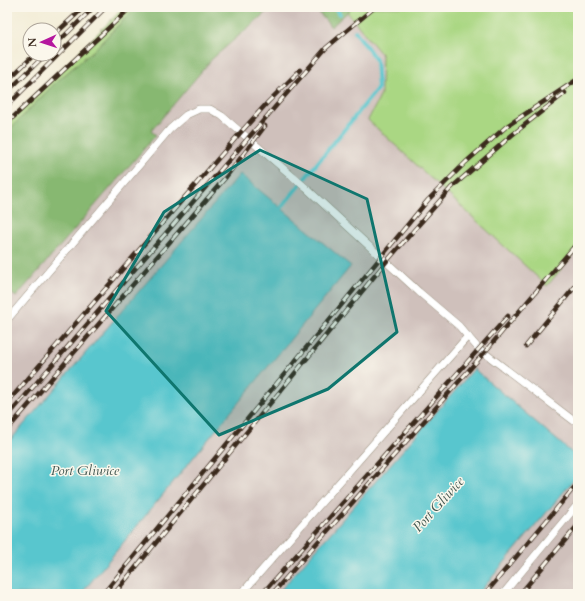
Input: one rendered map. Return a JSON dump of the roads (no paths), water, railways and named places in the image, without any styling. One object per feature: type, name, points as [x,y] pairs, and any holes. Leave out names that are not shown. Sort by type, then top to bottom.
[{"type":"lane","points":[[7,320],[170,129],[186,115],[199,109],[210,109],[222,116],[306,188],[419,292],[459,326],[478,348],[578,424]]},
{"type":"lane","points":[[242,594],[468,336]]},
{"type":"lane","points":[[503,594],[578,504]]},
{"type":"water","name":"Port Gliwice","points":[[240,174],[351,266],[81,594],[7,594],[7,444]]},
{"type":"water","name":"Port Gliwice","points":[[474,369],[578,458],[578,475],[478,594],[277,594]]},
{"type":"waterway","points":[[334,7],[340,14]]},
{"type":"waterway","points":[[280,214],[281,208],[378,88],[376,60],[355,31]]},
{"type":"railway","points":[[62,28],[84,7]]},
{"type":"railway","points":[[62,38],[94,7]]},
{"type":"railway","points":[[7,106],[106,7]]},
{"type":"railway","points":[[7,123],[131,7]]},
{"type":"railway","points":[[7,417],[326,48],[375,7]]},
{"type":"railway","points":[[7,81],[27,62]]},
{"type":"railway","points":[[7,92],[38,62]]},
{"type":"railway","points":[[7,403],[241,132],[300,70]]},
{"type":"railway","points":[[103,594],[428,200],[466,162],[507,126],[578,79]]},
{"type":"railway","points":[[114,594],[386,262],[451,188],[512,135],[565,93]]},
{"type":"railway","points":[[7,430],[226,177],[265,126]]},
{"type":"railway","points":[[272,594],[484,353],[578,242]]},
{"type":"railway","points":[[526,346],[578,283]]},
{"type":"railway","points":[[262,594],[508,316]]},
{"type":"railway","points":[[485,594],[578,483]]},
{"type":"railway","points":[[520,594],[578,525]]}]
